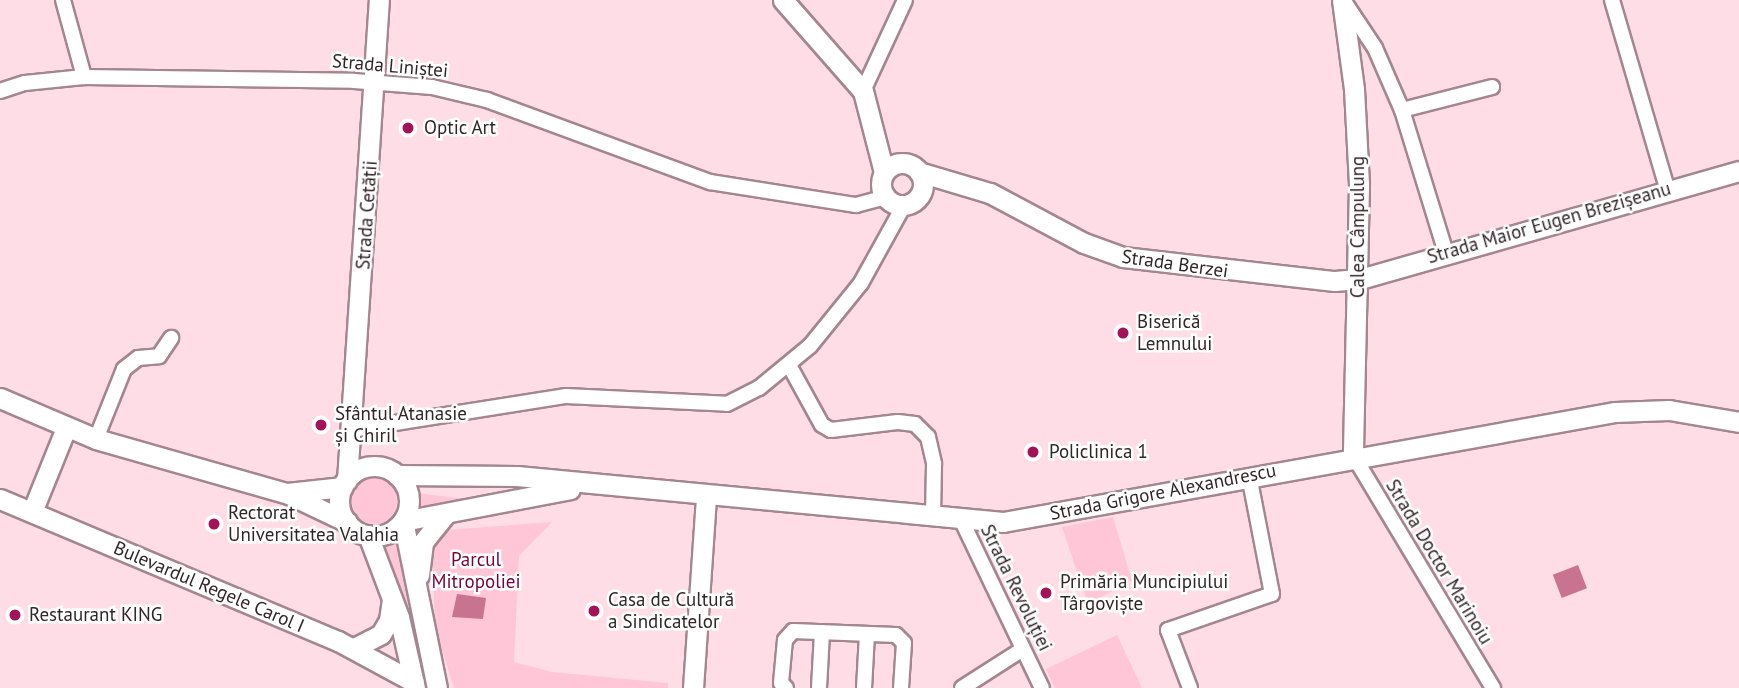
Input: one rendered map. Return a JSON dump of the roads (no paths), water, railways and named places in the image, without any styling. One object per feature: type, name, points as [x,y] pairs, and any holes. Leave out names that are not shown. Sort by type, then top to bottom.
[{"type":"street","points":[[63,0],[83,77]]},
{"type":"street","name":"Strada Cetății","points":[[345,484],[377,82],[379,0]]},
{"type":"street","points":[[437,688],[403,521],[408,494],[397,475],[371,467],[351,430],[566,396],[715,406],[744,396],[789,365],[862,283],[891,229],[898,201],[923,187],[872,111],[863,91],[783,0]]},
{"type":"street","points":[[863,91],[905,0]]},
{"type":"street","name":"Calea Câmpulung","points":[[1343,0],[1375,47],[1402,110],[1446,253]]},
{"type":"street","name":"Calea Câmpulung","points":[[1343,0],[1355,114],[1360,279],[1353,455]]},
{"type":"street","points":[[1612,0],[1667,188]]},
{"type":"street","name":"Strada Liniștei","points":[[0,91],[25,83],[83,77],[377,82],[466,94],[710,182],[856,205],[898,201]]},
{"type":"street","points":[[1402,110],[1492,87]]},
{"type":"street","points":[[872,111],[884,172],[880,186],[898,201]]},
{"type":"street","points":[[884,172],[911,167]]},
{"type":"street","name":"Strada Berzei","points":[[911,167],[1006,200],[1084,243],[1123,257],[1282,278],[1360,279]]},
{"type":"street","name":"Strada Maior Eugen Brezișeanu","points":[[1360,279],[1667,188],[1739,171]]},
{"type":"street","points":[[898,201],[964,187]]},
{"type":"street","points":[[96,439],[124,369],[138,358],[159,356],[171,338]]},
{"type":"street","points":[[789,365],[822,425],[831,430],[915,424],[928,437],[934,464],[933,516]]},
{"type":"street","points":[[0,398],[96,439],[286,494],[347,522],[368,535],[390,588],[415,685]]},
{"type":"street","name":"Strada Grigore Alexandrescu","points":[[397,475],[517,477],[582,486],[1003,522],[1353,455],[1625,411],[1669,410],[1739,422]]},
{"type":"street","points":[[32,512],[66,428]]},
{"type":"street","name":"Strada Doctor Marinoiu","points":[[1353,455],[1493,688]]},
{"type":"street","points":[[286,494],[345,484],[371,467]]},
{"type":"street","points":[[1190,688],[1168,630],[1272,594],[1249,476]]},
{"type":"street","points":[[345,484],[340,505],[347,522]]},
{"type":"street","name":"Strada Grigore Alexandrescu","points":[[403,521],[445,515],[582,486]]},
{"type":"street","points":[[693,688],[706,495]]},
{"type":"street","name":"Bulevardul Regele Carol I","points":[[0,499],[354,648],[415,685]]},
{"type":"street","points":[[418,602],[424,542],[445,515]]},
{"type":"street","name":"Strada Revoluției","points":[[961,519],[1042,688]]},
{"type":"street","points":[[368,535],[388,533],[403,521]]},
{"type":"street","points":[[354,648],[373,642],[387,626],[390,588]]},
{"type":"street","points":[[786,688],[781,683],[785,640],[793,631],[896,635],[904,643],[901,688]]},
{"type":"street","points":[[819,688],[822,632]]},
{"type":"street","points":[[864,688],[867,634]]},
{"type":"street","points":[[962,688],[1023,649]]},
{"type":"place","name":"Optic Art","points":[[408,128]]},
{"type":"place","name":"Biserică Lemnului","points":[[1123,333]]},
{"type":"place","name":"Sfântul Atanasie și Chiril","points":[[321,425]]},
{"type":"place","name":"Policlinica 1","points":[[1033,452]]},
{"type":"place","name":"Rectorat Universitatea Valahia","points":[[214,524]]},
{"type":"place","name":"Primăria Muncipiului Târgoviște","points":[[1046,593]]},
{"type":"place","name":"Casa de Cultură a Sindicatelor","points":[[594,611]]},
{"type":"place","name":"Restaurant KING","points":[[15,615]]},
{"type":"park label","name":"Parcul Mitropoliei","points":[[476,571]]}]
